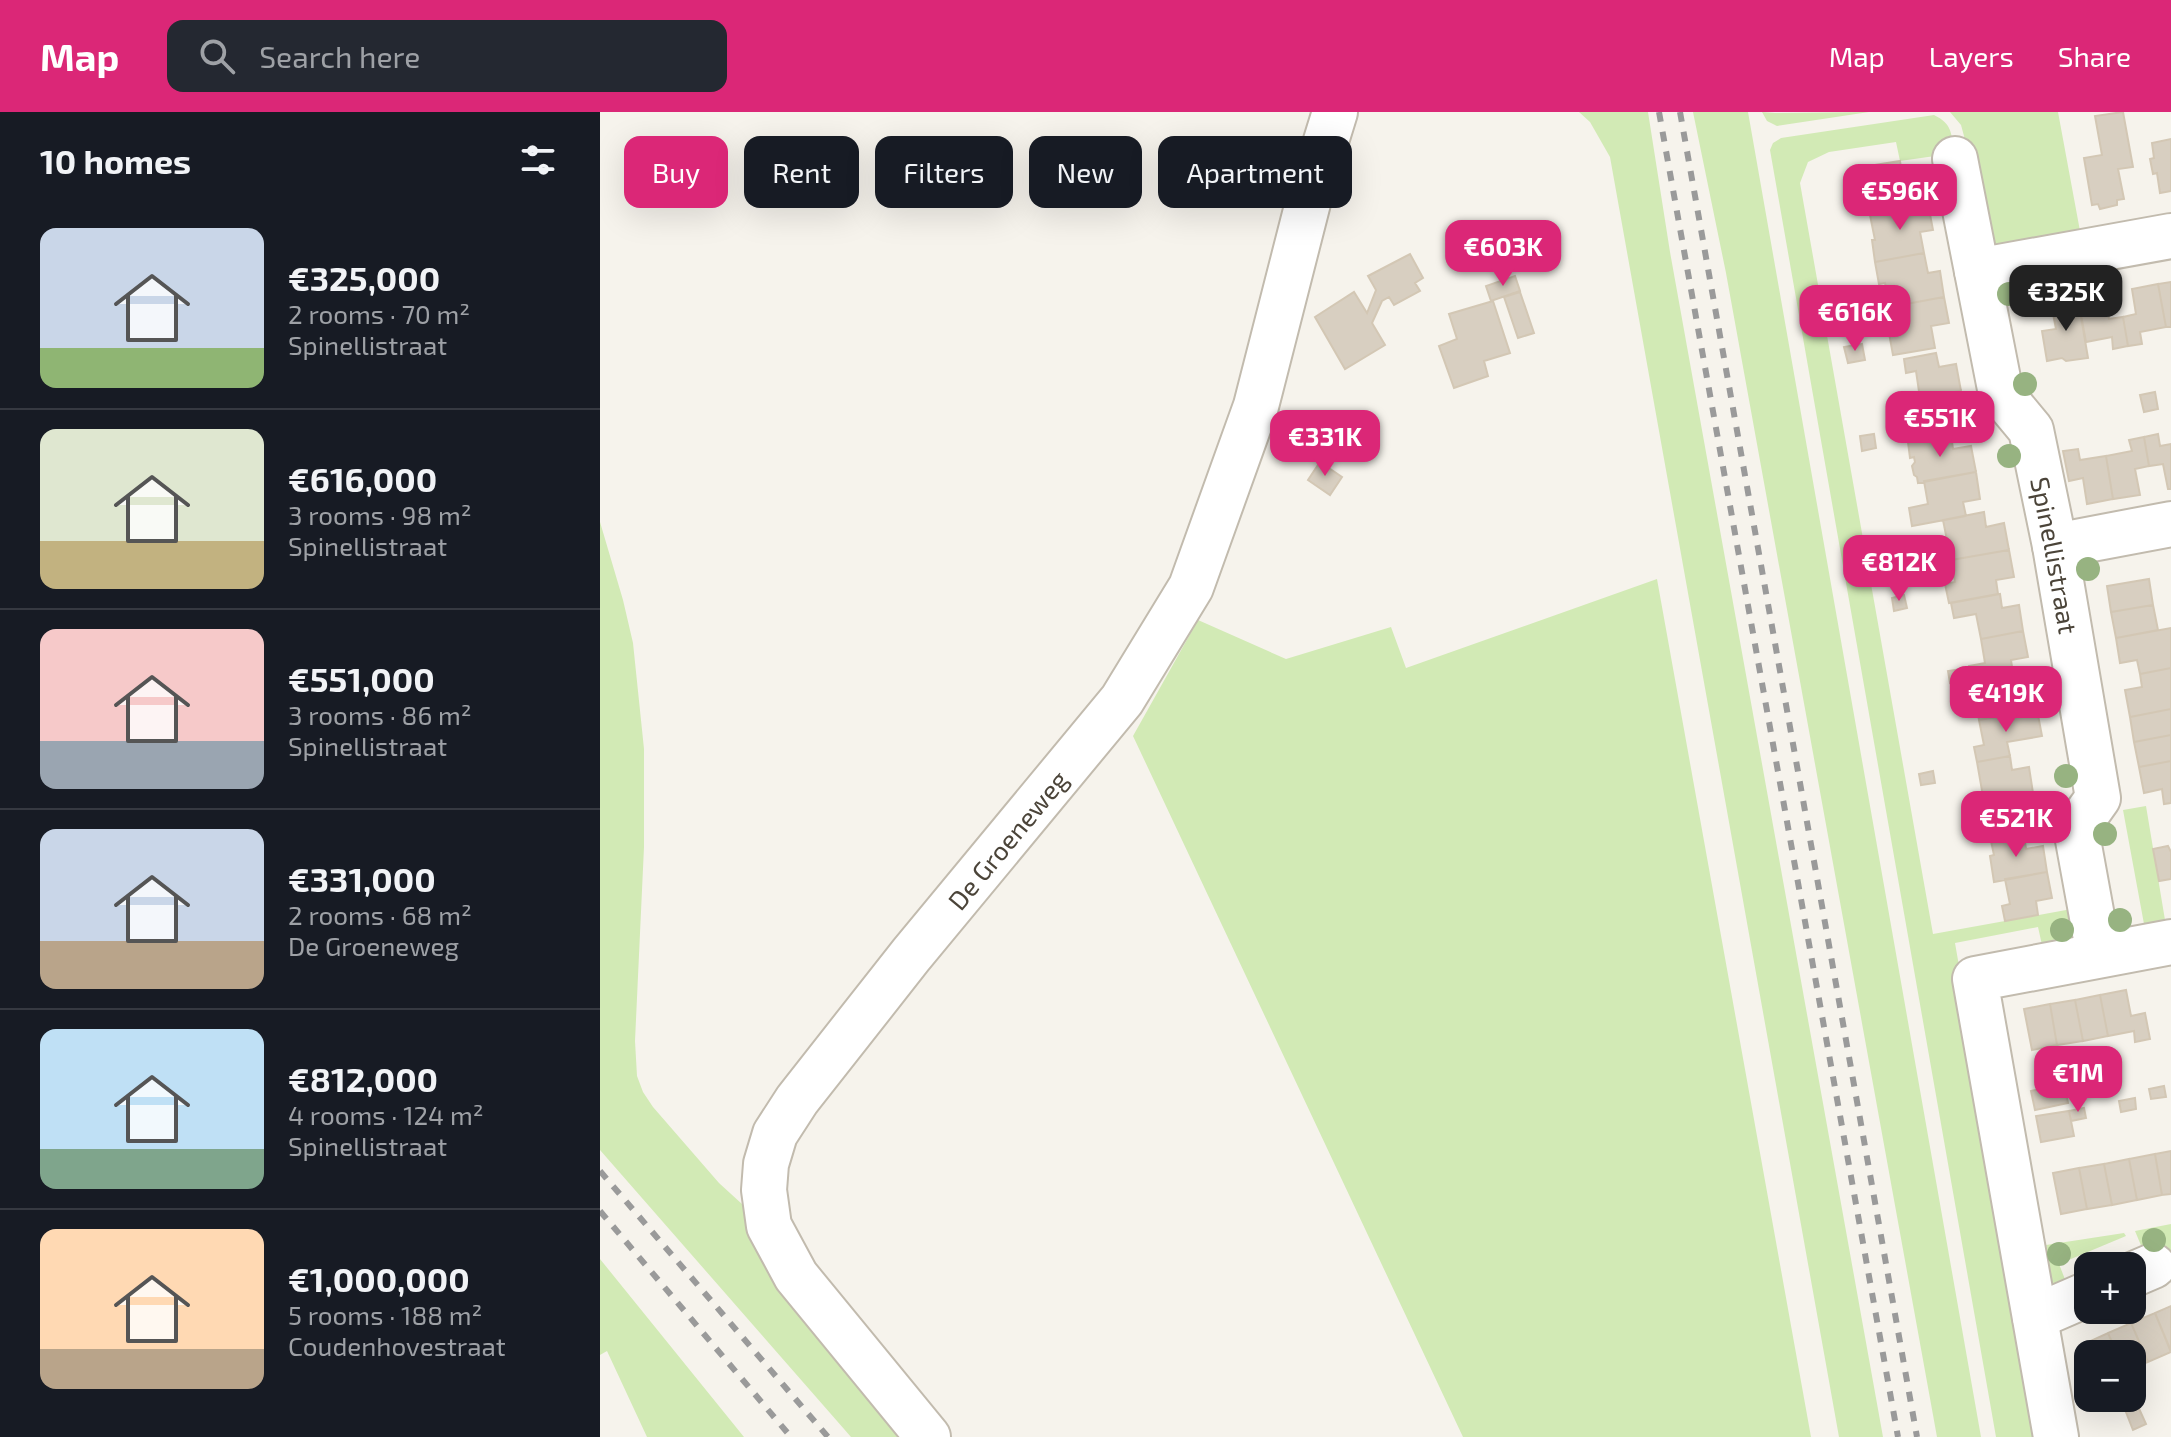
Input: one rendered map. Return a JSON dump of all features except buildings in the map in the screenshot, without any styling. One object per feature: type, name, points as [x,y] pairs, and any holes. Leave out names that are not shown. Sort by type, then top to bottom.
[{"type":"street","name":"De Groeneweg","points":[[928,1437],[796,1276],[769,1226],[764,1190],[766,1164],[775,1134],[797,1100],[911,955],[1122,700],[1191,587],[1256,406],[1313,183],[1335,112]]},
{"type":"street","name":"Spinellistraat","points":[[1955,159],[2001,394],[2031,430],[2055,546],[2098,798],[2076,829],[2099,955]]},
{"type":"street","points":[[1977,271],[2171,236]]},
{"type":"street","points":[[2055,546],[2171,524]]},
{"type":"street","points":[[2056,1437],[1975,979],[2171,942]]},
{"type":"street","points":[[2035,1317],[2074,1300]]},
{"type":"green space","points":[[1579,112],[1648,112],[1670,252],[1883,1437],[1839,1437],[1610,157],[1590,122]]},
{"type":"green space","points":[[1693,112],[1748,112],[1981,1437],[1937,1437],[1726,273]]},
{"type":"green space","points":[[1762,112],[1869,112],[1777,126],[1767,121]]},
{"type":"green space","points":[[1950,112],[2058,112],[2080,231],[1983,248],[1964,136],[1961,125]]},
{"type":"green space","points":[[1934,115],[1947,125],[1954,150],[1942,155],[1900,161],[1896,142],[1829,152],[1808,162],[1800,183],[1933,934],[2077,908],[2080,936],[2044,954],[2038,927],[1955,943],[2041,1437],[1996,1437],[1770,150],[1773,143],[1781,138]]},
{"type":"green space","points":[[600,522],[633,643],[644,749],[644,847],[635,1041],[637,1076],[653,1107],[719,1183],[754,1215],[918,1437],[851,1437],[600,1150]]},
{"type":"green space","points":[[1657,579],[1811,1437],[1463,1437],[1133,736],[1198,620],[1286,659],[1391,627],[1406,668]]},
{"type":"green space","points":[[2146,806],[2165,920],[2144,924],[2123,810]]},
{"type":"green space","points":[[2171,1224],[2171,1276],[2146,1256],[2135,1231]]},
{"type":"green space","points":[[2124,1233],[2126,1236],[2088,1252],[2074,1252],[2074,1258],[2059,1264],[2068,1287],[2054,1294],[2046,1245]]},
{"type":"green space","points":[[600,1259],[744,1437],[647,1437],[607,1351],[600,1355]]},
{"type":"railway","points":[[1659,112],[1898,1437]]},
{"type":"railway","points":[[1680,112],[1917,1437]]},
{"type":"railway","points":[[600,1171],[828,1437]]},
{"type":"railway","points":[[600,1211],[791,1437]]}]
